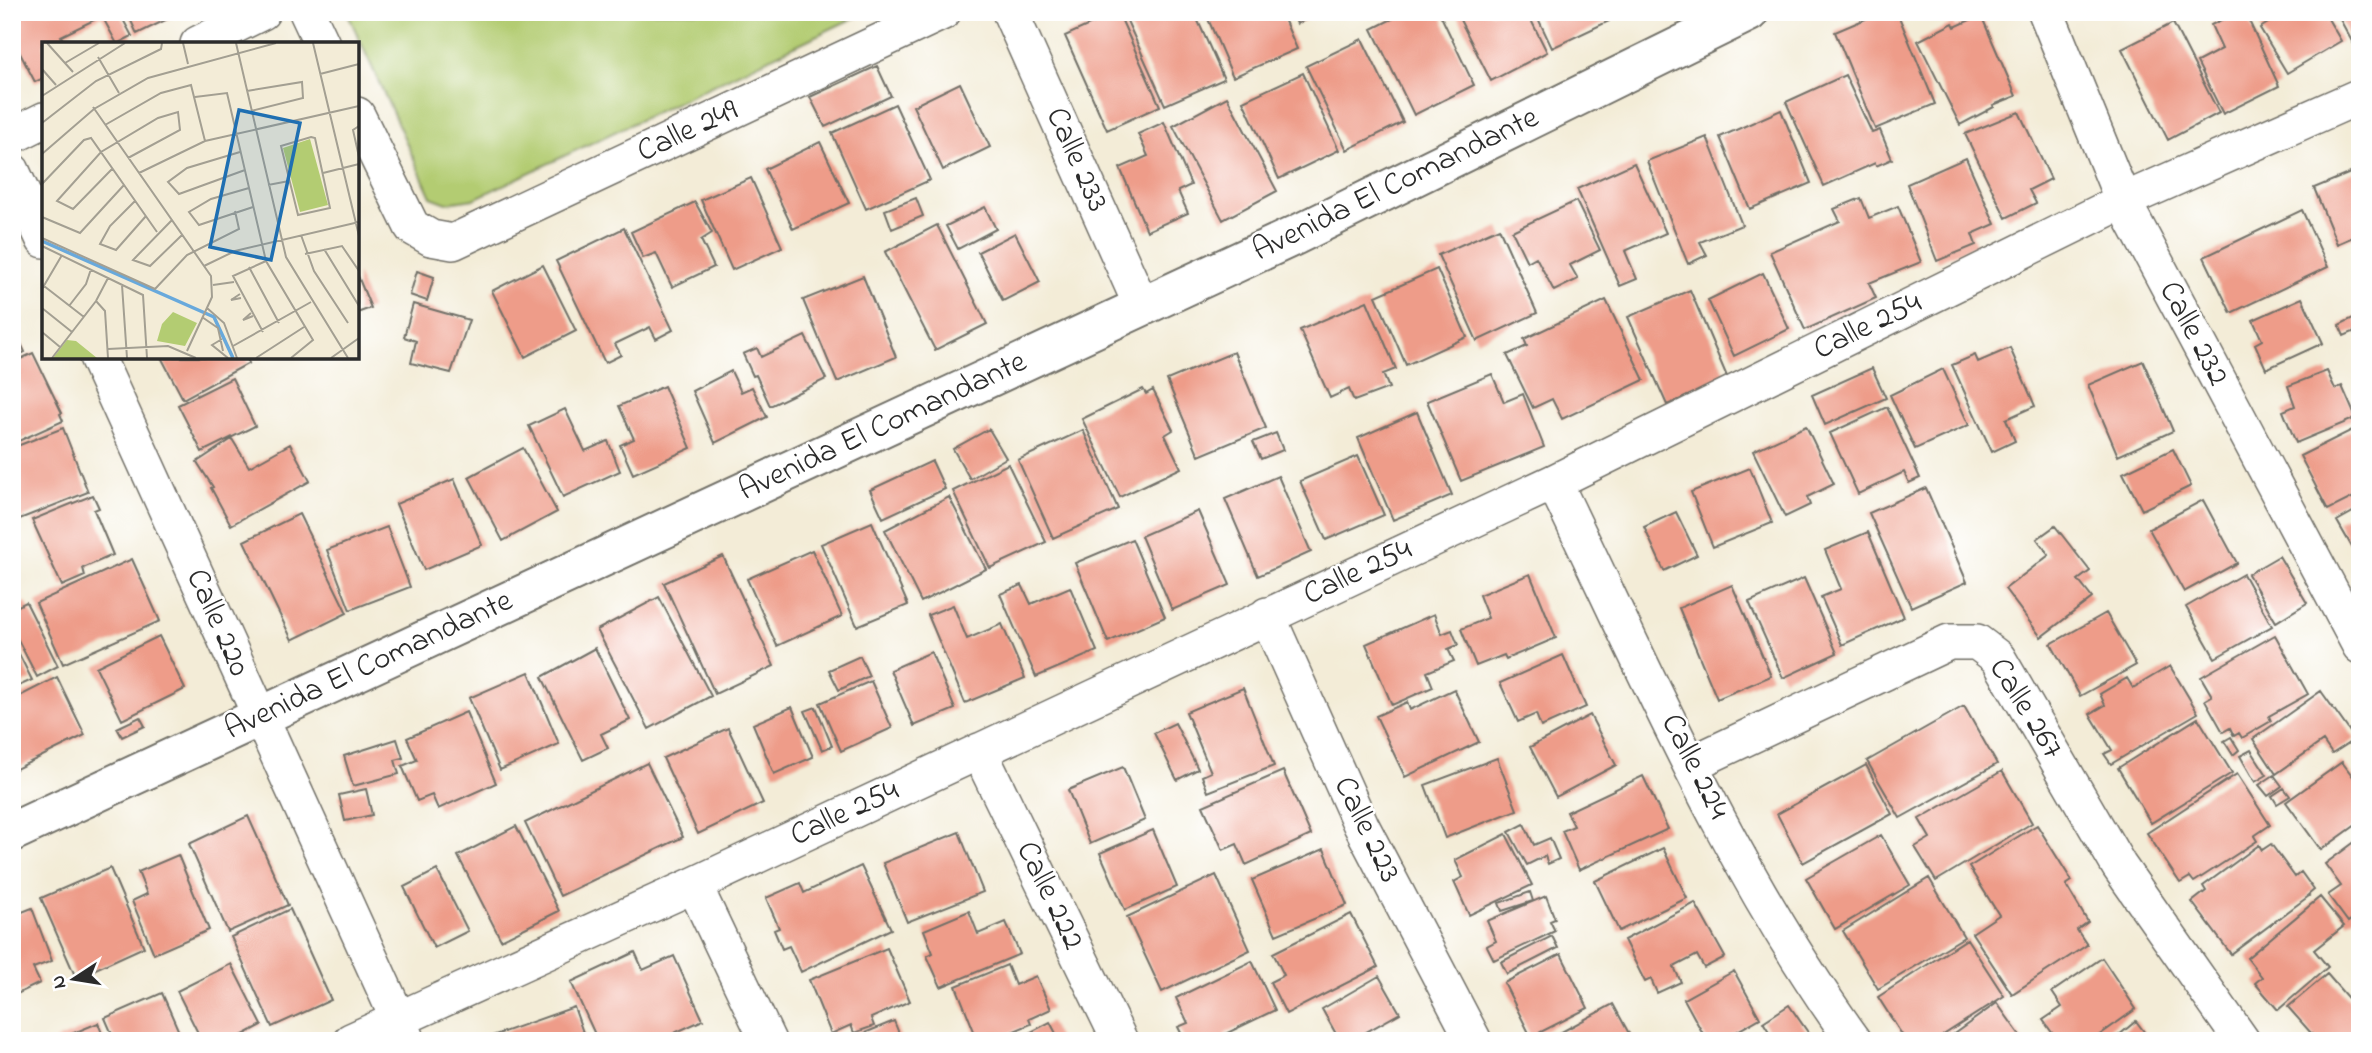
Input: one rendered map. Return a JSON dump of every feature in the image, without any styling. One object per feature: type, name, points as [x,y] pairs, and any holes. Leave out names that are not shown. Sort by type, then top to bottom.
[{"type":"street","points":[[202,42],[262,12]]},
{"type":"street","points":[[307,12],[321,42]]},
{"type":"street","name":"Calle 249","points":[[359,119],[412,227],[431,237],[453,242],[943,12]]},
{"type":"street","name":"Calle 233","points":[[1010,12],[1142,307]]},
{"type":"street","name":"Avenida El Comandante","points":[[12,832],[1296,235],[1749,12]]},
{"type":"street","name":"Calle 232","points":[[2046,12],[2123,201],[2360,646]]},
{"type":"street","name":"Calle 254","points":[[351,1041],[402,1030],[695,885],[1554,482],[2123,201],[2360,96]]},
{"type":"street","points":[[12,136],[42,121]]},
{"type":"street","points":[[12,171],[42,236]]},
{"type":"street","name":"Calle 220","points":[[98,359],[402,1030]]},
{"type":"street","name":"Calle 224","points":[[1554,482],[1691,764],[1753,884],[1824,1000],[1854,1041]]},
{"type":"street","name":"Calle 223","points":[[1266,615],[1361,825],[1474,1041]]},
{"type":"street","name":"Calle 267","points":[[1691,764],[1949,642],[1977,642],[1998,658],[2119,866],[2242,1041]]},
{"type":"street","name":"Calle 222","points":[[979,751],[1120,1041]]},
{"type":"street","points":[[695,885],[768,1041]]},
{"type":"green space","points":[[347,12],[866,12],[474,199],[447,203],[431,197]]},
{"type":"building","points":[[12,12],[119,12],[132,36],[116,42],[102,16],[61,36],[64,42],[42,42],[42,79],[35,82],[12,38]]},
{"type":"building","points":[[127,12],[182,12],[137,34]]},
{"type":"building","points":[[1118,12],[1160,106],[1107,130],[1065,36]]},
{"type":"building","points":[[1123,12],[1194,12],[1224,79],[1165,105]]},
{"type":"building","points":[[1205,12],[1281,12],[1297,49],[1233,77]]},
{"type":"building","points":[[1292,12],[1322,12],[1297,24]]},
{"type":"building","points":[[1406,12],[1439,12],[1474,85],[1414,115],[1372,29]]},
{"type":"building","points":[[1456,12],[1527,12],[1547,52],[1491,81]]},
{"type":"building","points":[[1535,12],[1605,12],[1609,21],[1552,48]]},
{"type":"building","points":[[1882,12],[1897,12],[1935,104],[1875,129],[1835,32]]},
{"type":"building","points":[[2237,12],[2245,12],[2279,86],[2223,114],[2197,62],[2222,49],[2211,25]]},
{"type":"building","points":[[2286,12],[2324,12],[2341,41],[2287,73],[2260,28]]},
{"type":"building","points":[[2336,12],[2360,12],[2360,45],[2355,47]]},
{"type":"building","points":[[1981,15],[2016,96],[1993,105],[1994,107],[1960,125],[1918,41],[1953,23],[1955,27]]},
{"type":"building","points":[[2173,23],[2219,113],[2168,140],[2122,49]]},
{"type":"building","points":[[1362,39],[1403,122],[1347,150],[1306,66]]},
{"type":"building","points":[[877,66],[891,96],[825,127],[810,97]]},
{"type":"building","points":[[1303,73],[1339,150],[1279,179],[1243,101]]},
{"type":"building","points":[[1845,75],[1872,133],[1880,130],[1892,159],[1876,166],[1875,163],[1824,186],[1786,102]]},
{"type":"building","points":[[960,83],[990,147],[943,170],[913,106]]},
{"type":"building","points":[[1227,97],[1277,191],[1223,220],[1173,126]]},
{"type":"building","points":[[895,104],[930,180],[866,209],[832,133]]},
{"type":"building","points":[[1781,110],[1811,183],[1750,209],[1720,137]]},
{"type":"building","points":[[2019,112],[2051,179],[2029,190],[2036,203],[2006,218],[1965,134]]},
{"type":"building","points":[[1164,122],[1191,185],[1178,191],[1188,213],[1147,231],[1120,168],[1148,156],[1138,134]]},
{"type":"building","points":[[1707,137],[1742,225],[1700,242],[1707,255],[1688,264],[1647,161]]},
{"type":"building","points":[[820,142],[849,203],[793,229],[765,169]]},
{"type":"building","points":[[1966,158],[1995,224],[1972,234],[1976,245],[1937,261],[1907,184]]},
{"type":"building","points":[[1634,163],[1666,233],[1625,251],[1637,279],[1620,286],[1577,189]]},
{"type":"building","points":[[2360,169],[2360,234],[2337,244],[2314,188]]},
{"type":"building","points":[[751,178],[782,247],[732,270],[701,200]]},
{"type":"building","points":[[916,198],[923,216],[892,229],[885,210]]},
{"type":"building","points":[[1861,198],[1869,218],[1898,206],[1921,262],[1869,283],[1876,298],[1805,330],[1770,252],[1840,221],[1834,209]]},
{"type":"building","points":[[1576,201],[1600,250],[1570,265],[1578,279],[1554,291],[1536,257],[1527,262],[1512,231]]},
{"type":"building","points":[[695,202],[712,233],[701,240],[714,267],[672,287],[656,253],[643,258],[631,232]]},
{"type":"building","points":[[985,207],[996,229],[958,249],[946,226]]},
{"type":"building","points":[[2302,210],[2328,267],[2231,313],[2204,257]]},
{"type":"building","points":[[937,225],[987,324],[935,350],[885,252]]},
{"type":"building","points":[[624,228],[673,330],[656,339],[650,327],[615,344],[621,355],[605,363],[556,261]]},
{"type":"building","points":[[1499,228],[1537,313],[1477,341],[1438,255]]},
{"type":"building","points":[[1015,233],[1040,282],[1003,301],[978,252]]},
{"type":"building","points":[[543,265],[576,331],[525,357],[492,291]]},
{"type":"building","points":[[1437,269],[1467,337],[1406,365],[1376,296]]},
{"type":"building","points":[[417,271],[434,277],[427,301],[410,295]]},
{"type":"building","points":[[1763,273],[1789,329],[1734,356],[1708,300]]},
{"type":"building","points":[[863,276],[896,357],[837,382],[803,300]]},
{"type":"building","points":[[359,279],[371,308],[359,312]]},
{"type":"building","points":[[1690,290],[1728,379],[1667,405],[1628,317]]},
{"type":"building","points":[[2302,298],[2323,343],[2266,369],[2255,344],[2262,340],[2253,320]]},
{"type":"building","points":[[1606,300],[1644,380],[1562,419],[1552,399],[1533,408],[1507,355],[1527,346],[1524,339]]},
{"type":"building","points":[[1367,301],[1396,369],[1383,374],[1389,388],[1354,401],[1349,389],[1330,398],[1300,330]]},
{"type":"building","points":[[413,304],[469,320],[451,373],[411,363],[416,341],[404,337]]},
{"type":"building","points":[[2355,317],[2360,329],[2344,336],[2339,325]]},
{"type":"building","points":[[12,318],[25,352],[12,358]]},
{"type":"building","points":[[805,336],[826,379],[770,406],[743,354],[757,348],[761,357]]},
{"type":"building","points":[[2010,348],[2035,406],[2006,419],[2015,441],[1992,452],[1952,365],[1975,355],[1978,362]]},
{"type":"building","points":[[1234,352],[1266,428],[1199,456],[1167,380]]},
{"type":"building","points":[[33,353],[62,413],[60,414],[63,421],[12,444],[12,363]]},
{"type":"building","points":[[162,359],[247,359],[249,363],[183,399]]},
{"type":"building","points":[[2143,361],[2173,431],[2118,456],[2088,385]]},
{"type":"building","points":[[1872,368],[1886,398],[1825,425],[1812,395]]},
{"type":"building","points":[[1943,369],[1969,425],[1915,449],[1890,395]]},
{"type":"building","points":[[731,371],[741,392],[752,387],[767,417],[715,443],[692,391]]},
{"type":"building","points":[[2327,371],[2335,389],[2342,386],[2356,418],[2296,443],[2283,411],[2295,406],[2288,386]]},
{"type":"building","points":[[1492,374],[1504,402],[1523,394],[1544,447],[1461,481],[1427,401]]},
{"type":"building","points":[[232,378],[255,426],[202,452],[178,405]]},
{"type":"building","points":[[664,386],[691,448],[633,474],[620,445],[634,439],[619,406]]},
{"type":"building","points":[[1143,389],[1146,394],[1153,390],[1173,430],[1165,435],[1181,468],[1120,497],[1082,419]]},
{"type":"building","points":[[1887,407],[1920,478],[1909,483],[1904,472],[1858,494],[1830,433]]},
{"type":"building","points":[[565,409],[585,451],[608,441],[620,471],[563,497],[529,426]]},
{"type":"building","points":[[1417,412],[1452,495],[1393,520],[1358,438]]},
{"type":"building","points":[[1806,426],[1834,484],[1807,497],[1810,505],[1785,517],[1753,451]]},
{"type":"building","points":[[2360,426],[2360,494],[2328,510],[2300,456]]},
{"type":"building","points":[[63,428],[88,492],[12,522],[12,448]]},
{"type":"building","points":[[989,429],[1006,458],[970,479],[953,449]]},
{"type":"building","points":[[1083,430],[1118,509],[1053,538],[1018,460]]},
{"type":"building","points":[[1276,433],[1283,450],[1261,459],[1253,442]]},
{"type":"building","points":[[232,439],[249,467],[290,444],[310,481],[231,525],[211,488],[213,487],[197,462]]},
{"type":"building","points":[[523,448],[557,512],[503,541],[469,477]]},
{"type":"building","points":[[2173,449],[2191,486],[2142,510],[2123,473]]},
{"type":"building","points":[[1358,456],[1384,515],[1326,540],[1300,481]]},
{"type":"building","points":[[932,461],[945,489],[883,518],[870,490]]},
{"type":"building","points":[[1008,464],[1046,542],[990,568],[953,491]]},
{"type":"building","points":[[1750,468],[1772,523],[1713,547],[1691,492]]},
{"type":"building","points":[[1278,476],[1311,552],[1258,576],[1225,499]]},
{"type":"building","points":[[454,479],[482,545],[424,570],[396,504]]},
{"type":"building","points":[[1926,488],[1967,582],[1911,607],[1869,513]]},
{"type":"building","points":[[93,495],[99,508],[94,510],[113,555],[83,568],[85,576],[62,586],[32,520]]},
{"type":"building","points":[[949,497],[986,569],[921,602],[885,530]]},
{"type":"building","points":[[2203,500],[2237,563],[2184,592],[2149,529]]},
{"type":"building","points":[[2360,508],[2360,561],[2337,521]]},
{"type":"building","points":[[1198,511],[1230,585],[1172,610],[1141,536]]},
{"type":"building","points":[[1676,512],[1697,555],[1664,571],[1644,527]]},
{"type":"building","points":[[299,514],[347,613],[292,640],[244,541]]},
{"type":"building","points":[[872,522],[908,605],[857,626],[821,544]]},
{"type":"building","points":[[2055,526],[2090,571],[2078,580],[2092,598],[2041,637],[2005,589],[2049,555],[2037,539]]},
{"type":"building","points":[[387,527],[410,587],[350,610],[327,550]]},
{"type":"building","points":[[1868,532],[1904,617],[1842,645],[1821,597],[1841,589],[1825,550]]},
{"type":"building","points":[[1132,539],[1165,617],[1108,642],[1075,563]]},
{"type":"building","points":[[812,550],[842,616],[777,646],[747,579]]},
{"type":"building","points":[[723,556],[774,666],[715,694],[664,583]]},
{"type":"building","points":[[2279,556],[2307,603],[2276,622],[2248,574]]},
{"type":"building","points":[[132,559],[160,621],[63,664],[36,603]]},
{"type":"building","points":[[1530,574],[1556,638],[1506,659],[1504,655],[1476,666],[1461,629],[1488,618],[1479,595]]},
{"type":"building","points":[[2243,574],[2272,626],[2215,658],[2186,607]]},
{"type":"building","points":[[1804,578],[1837,653],[1783,678],[1749,602]]},
{"type":"building","points":[[1022,585],[1031,604],[1070,587],[1097,651],[1036,677],[1000,594]]},
{"type":"building","points":[[1732,585],[1771,676],[1717,699],[1679,608]]},
{"type":"building","points":[[659,597],[711,696],[649,729],[597,630]]},
{"type":"building","points":[[26,602],[58,666],[37,677],[12,628],[12,609]]},
{"type":"building","points":[[953,605],[967,639],[1002,624],[1025,678],[965,703],[928,615]]},
{"type":"building","points":[[2106,613],[2136,665],[2080,696],[2051,644]]},
{"type":"building","points":[[1434,614],[1442,634],[1452,630],[1458,645],[1448,649],[1454,661],[1427,672],[1433,687],[1392,705],[1366,644]]},
{"type":"building","points":[[2275,635],[2308,694],[2269,716],[2271,721],[2242,738],[2239,733],[2234,736],[2230,728],[2223,732],[2205,700],[2212,696],[2201,677]]},
{"type":"building","points":[[159,636],[185,689],[122,720],[96,667]]},
{"type":"building","points":[[12,640],[32,680],[12,689]]},
{"type":"building","points":[[595,648],[630,720],[601,734],[608,748],[583,760],[542,677]]},
{"type":"building","points":[[931,652],[955,709],[914,726],[890,670]]},
{"type":"building","points":[[1563,655],[1586,707],[1541,727],[1536,714],[1518,722],[1500,683]]},
{"type":"building","points":[[860,656],[869,676],[839,690],[829,670]]},
{"type":"building","points":[[2170,666],[2198,713],[2111,764],[2104,754],[2112,750],[2090,714],[2105,705],[2100,694],[2127,678],[2133,688]]},
{"type":"building","points":[[529,672],[559,744],[500,770],[469,698]]},
{"type":"building","points":[[57,677],[85,735],[12,771],[12,700]]},
{"type":"building","points":[[871,681],[892,728],[841,751],[820,703]]},
{"type":"building","points":[[1243,688],[1274,766],[1208,792],[1202,776],[1211,772],[1186,712]]},
{"type":"building","points":[[1454,689],[1479,742],[1405,777],[1376,716],[1407,702],[1410,710]]},
{"type":"building","points":[[2321,691],[2355,739],[2332,754],[2323,741],[2276,774],[2253,739]]},
{"type":"building","points":[[1964,706],[1997,764],[1900,818],[1867,761]]},
{"type":"building","points":[[792,707],[813,757],[774,774],[753,724]]},
{"type":"building","points":[[816,707],[832,746],[822,750],[805,711]]},
{"type":"building","points":[[466,712],[496,783],[438,809],[432,795],[417,801],[402,766],[417,760],[407,738]]},
{"type":"building","points":[[1590,715],[1616,765],[1556,797],[1530,747]]},
{"type":"building","points":[[140,717],[145,726],[122,737],[117,728]]},
{"type":"building","points":[[2198,718],[2232,773],[2151,823],[2118,768]]},
{"type":"building","points":[[1175,723],[1198,769],[1177,780],[1154,733]]},
{"type":"building","points":[[728,728],[763,803],[698,834],[663,758]]},
{"type":"building","points":[[2231,737],[2239,750],[2233,755],[2224,741]]},
{"type":"building","points":[[397,739],[403,758],[395,760],[399,774],[353,786],[344,756]]},
{"type":"building","points":[[2251,750],[2267,775],[2255,782],[2240,756]]},
{"type":"building","points":[[1497,758],[1517,810],[1445,838],[1425,785]]},
{"type":"building","points":[[2342,762],[2360,786],[2360,822],[2321,850],[2286,802]]},
{"type":"building","points":[[647,763],[683,837],[560,896],[525,823]]},
{"type":"building","points":[[1866,765],[1892,814],[1803,863],[1777,814]]},
{"type":"building","points":[[1123,767],[1145,820],[1090,844],[1068,790]]},
{"type":"building","points":[[1283,771],[1311,835],[1246,865],[1237,844],[1223,850],[1203,806]]},
{"type":"building","points":[[2002,771],[2032,823],[1936,881],[1915,847],[1930,838],[1919,819]]},
{"type":"building","points":[[2237,774],[2270,825],[2254,836],[2257,841],[2194,882],[2190,877],[2180,883],[2147,833]]},
{"type":"building","points":[[2274,775],[2282,786],[2268,796],[2259,785]]},
{"type":"building","points":[[1643,776],[1668,829],[1579,870],[1562,831],[1574,826],[1567,812]]},
{"type":"building","points":[[2284,788],[2290,796],[2277,804],[2272,796]]},
{"type":"building","points":[[366,789],[372,815],[345,821],[339,795]]},
{"type":"building","points":[[248,816],[288,905],[228,932],[189,844]]},
{"type":"building","points":[[1524,824],[1534,845],[1550,838],[1559,859],[1548,864],[1545,856],[1527,865],[1509,832]]},
{"type":"building","points":[[2037,825],[2072,881],[2066,885],[2088,922],[2077,930],[2087,945],[2012,994],[1972,933],[1999,915],[1969,867]]},
{"type":"building","points":[[516,826],[559,911],[501,940],[458,856]]},
{"type":"building","points":[[1153,830],[1177,887],[1125,910],[1100,853]]},
{"type":"building","points":[[959,832],[983,892],[907,922],[883,863]]},
{"type":"building","points":[[1506,834],[1532,885],[1469,915],[1454,882],[1463,877],[1455,860]]},
{"type":"building","points":[[1881,835],[1910,885],[1835,929],[1806,878]]},
{"type":"building","points":[[2360,838],[2360,913],[2348,922],[2328,895],[2341,886],[2325,864]]},
{"type":"building","points":[[2271,844],[2295,877],[2301,872],[2314,890],[2231,954],[2192,902],[2206,891],[2203,886],[2259,845],[2262,850]]},
{"type":"building","points":[[1663,848],[1687,898],[1619,931],[1595,881]]},
{"type":"building","points":[[1324,849],[1347,905],[1276,935],[1252,880]]},
{"type":"building","points":[[178,855],[209,930],[154,954],[132,901],[147,894],[138,872]]},
{"type":"building","points":[[861,866],[891,929],[801,972],[789,946],[782,949],[774,930],[779,928],[766,898],[800,883],[804,893]]},
{"type":"building","points":[[110,868],[144,947],[76,978],[41,898]]},
{"type":"building","points":[[437,870],[468,931],[434,948],[404,887]]},
{"type":"building","points":[[1216,875],[1250,950],[1162,992],[1127,917]]},
{"type":"building","points":[[1929,878],[1964,937],[1878,989],[1843,931]]},
{"type":"building","points":[[1530,892],[1533,901],[1502,911],[1499,903]]},
{"type":"building","points":[[1546,896],[1555,919],[1550,921],[1555,931],[1494,960],[1487,946],[1496,941],[1487,921]]},
{"type":"building","points":[[2320,897],[2344,926],[2314,950],[2328,967],[2278,1010],[2255,983],[2262,977],[2247,958]]},
{"type":"building","points":[[1695,903],[1725,957],[1704,968],[1697,955],[1674,967],[1681,982],[1657,993],[1651,979],[1645,982],[1624,940]]},
{"type":"building","points":[[32,908],[52,961],[33,968],[40,983],[15,995],[12,988],[12,916]]},
{"type":"building","points":[[290,909],[331,1000],[272,1027],[231,937]]},
{"type":"building","points":[[969,911],[978,934],[1006,922],[1020,954],[941,987],[927,956],[933,953],[924,930]]},
{"type":"building","points":[[1351,914],[1378,967],[1286,1014],[1270,982],[1284,975],[1273,953]]},
{"type":"building","points":[[1552,936],[1558,948],[1507,974],[1501,962]]},
{"type":"building","points":[[1967,939],[2004,996],[1934,1041],[1906,1041],[1878,997]]},
{"type":"building","points":[[887,948],[910,1001],[871,1018],[874,1026],[854,1033],[851,1025],[831,1034],[809,980]]},
{"type":"building","points":[[635,952],[643,970],[674,956],[703,1020],[657,1041],[598,1041],[571,982]]},
{"type":"building","points":[[1561,954],[1588,1008],[1531,1037],[1504,983]]},
{"type":"building","points":[[2102,958],[2136,1009],[2091,1041],[2058,1041],[2043,1020],[2062,1007],[2052,992]]},
{"type":"building","points":[[1252,961],[1275,1010],[1225,1034],[1226,1041],[1185,1041],[1178,1027],[1188,1023],[1176,998]]},
{"type":"building","points":[[231,964],[262,1025],[232,1041],[202,1041],[177,991]]},
{"type":"building","points":[[1007,965],[1015,985],[1036,976],[1051,1009],[1029,1019],[1031,1024],[990,1041],[978,1041],[956,986]]},
{"type":"building","points":[[1734,971],[1760,1018],[1720,1041],[1707,1041],[1684,999]]},
{"type":"building","points":[[2327,974],[2360,1012],[2360,1032],[2350,1041],[2318,1041],[2288,1007]]},
{"type":"building","points":[[1379,976],[1400,1013],[1350,1041],[1340,1041],[1322,1009]]},
{"type":"building","points":[[162,993],[183,1041],[115,1041],[105,1018]]},
{"type":"building","points":[[1997,1003],[2024,1041],[1944,1041]]},
{"type":"building","points":[[1613,1004],[1633,1041],[1545,1041]]},
{"type":"building","points":[[1789,1005],[1814,1041],[1775,1041],[1763,1022]]},
{"type":"building","points":[[574,1007],[586,1041],[481,1041],[481,1040]]},
{"type":"building","points":[[894,1021],[902,1041],[845,1041]]},
{"type":"building","points":[[2136,1021],[2151,1041],[2112,1041]]},
{"type":"building","points":[[1050,1022],[1060,1041],[1014,1041]]},
{"type":"building","points":[[98,1023],[105,1041],[54,1041]]}]
